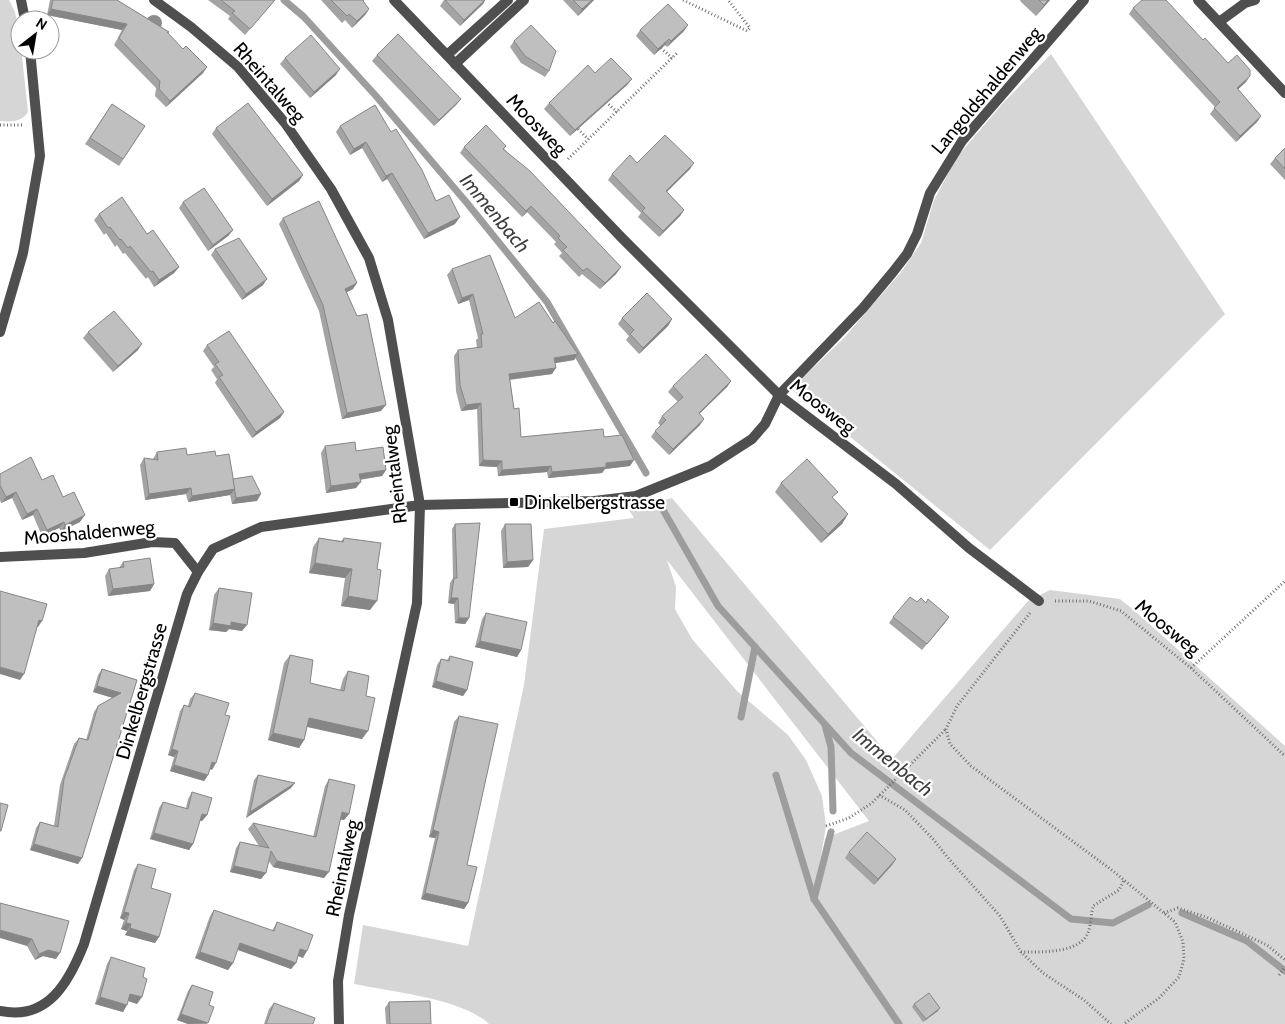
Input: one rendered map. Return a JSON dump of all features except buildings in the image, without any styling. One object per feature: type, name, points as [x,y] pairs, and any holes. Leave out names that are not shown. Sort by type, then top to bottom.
[{"type":"street","name":"Rheintalweg","points":[[154,0],[191,27],[238,67],[279,116],[331,189],[369,258],[388,320],[420,505],[417,603],[349,915],[338,982],[339,1024]]},
{"type":"street","name":"Moosweg","points":[[394,0],[556,169],[779,395],[896,484],[969,548],[1039,601]]},
{"type":"street","points":[[447,55],[508,0]]},
{"type":"street","points":[[455,64],[524,0]]},
{"type":"street","name":"Langoldshaldenweg","points":[[779,395],[863,308],[894,272],[917,234],[930,193],[962,141],[1084,0]]},
{"type":"street","points":[[1198,0],[1285,93]]},
{"type":"street","points":[[1219,22],[1245,3],[1255,0]]},
{"type":"street","points":[[0,332],[23,253],[40,156],[31,60]]},
{"type":"street","name":"Dinkelbergstrasse","points":[[0,1011],[14,1014],[43,1006],[73,974],[84,944],[187,594],[213,549],[261,527],[420,505],[594,501],[636,496],[710,466],[752,439],[765,424],[779,395]]},
{"type":"street","name":"Mooshaldenweg","points":[[0,557],[84,553],[152,542],[175,543],[198,572]]},
{"type":"path","points":[[683,0],[744,31],[749,29],[728,0]]},
{"type":"path","points":[[662,48],[672,58]]},
{"type":"path","points":[[556,169],[678,53]]},
{"type":"path","points":[[606,102],[617,112]]},
{"type":"path","points":[[578,129],[588,140]]},
{"type":"path","points":[[1191,668],[1285,581]]},
{"type":"path","points":[[826,826],[838,822],[872,803],[946,729],[956,706],[1039,601]]},
{"type":"path","name":"Moosweg","points":[[1039,601],[1089,601],[1121,611],[1191,668],[1285,756]]},
{"type":"path","points":[[946,729],[950,744],[971,766],[1124,880],[1175,922],[1183,942],[1184,959],[1179,977],[1159,998],[1124,1024]]},
{"type":"path","points":[[879,795],[905,810],[933,839],[948,860],[1000,916],[1021,952],[1043,973],[1095,1008],[1111,1024]]},
{"type":"path","points":[[1021,952],[1055,952],[1076,945],[1088,934],[1094,906],[1119,890],[1124,880]]},
{"type":"path","points":[[1164,913],[1178,908],[1206,917],[1267,945],[1285,960]]},
{"type":"path","points":[[1279,975],[1285,967]]},
{"type":"shaded area","points":[[0,0],[9,0],[14,10],[10,10],[10,60],[22,60],[28,112],[19,120],[0,121]]},
{"type":"shaded area","points":[[1051,54],[1225,314],[990,550],[791,389],[843,339],[902,271],[921,243],[934,200],[957,157],[1003,103]]},
{"type":"shaded area","points":[[672,498],[892,759],[1028,601],[1050,590],[1120,599],[1285,746],[1285,1024],[489,1024],[477,1015],[444,1002],[354,984],[363,925],[468,946],[524,685],[544,529],[634,518],[629,510]],"holes":[[[667,560],[869,821],[825,838],[815,899],[825,917],[814,899],[826,826],[822,796],[806,760],[788,735],[737,691],[692,639],[675,609],[676,587]]]},
{"type":"waterway","name":"Immenbach","points":[[284,0],[304,17],[376,96],[467,203],[547,302],[646,473]]},
{"type":"waterway","name":"Immenbach","points":[[662,508],[718,606],[851,753],[1071,919],[1113,923],[1148,905]]},
{"type":"waterway","points":[[741,717],[755,647]]},
{"type":"waterway","points":[[825,725],[831,747],[833,811]]},
{"type":"waterway","points":[[776,775],[814,899],[899,1024]]},
{"type":"waterway","points":[[814,899],[831,832]]},
{"type":"waterway","name":"Immenbach","points":[[1182,913],[1247,941],[1285,971]]},
{"type":"place","name":"Dinkelbergstrasse","points":[[514,502]]}]
